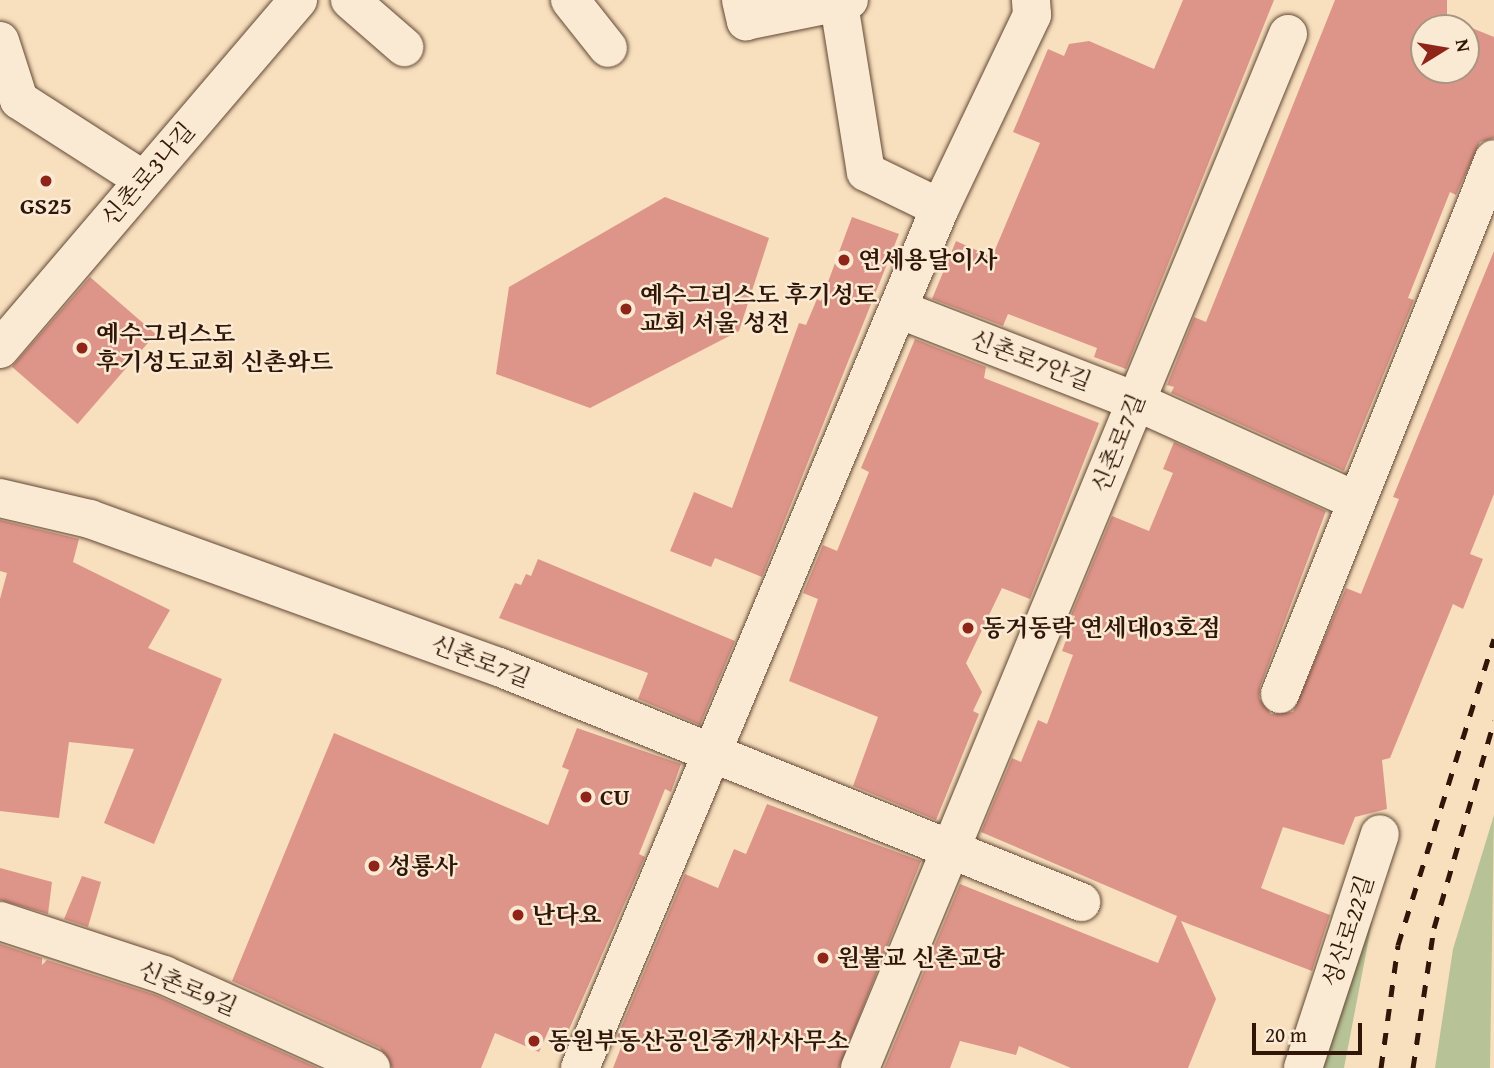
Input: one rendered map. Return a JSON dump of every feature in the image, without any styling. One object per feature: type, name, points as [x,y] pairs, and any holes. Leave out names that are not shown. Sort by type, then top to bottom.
[{"type":"street","name":"신촌로3나길","points":[[0,349],[142,179],[298,0]]},
{"type":"street","points":[[350,0],[404,47]]},
{"type":"street","points":[[570,0],[608,48]]},
{"type":"street","points":[[741,0],[746,20],[844,2],[866,172],[940,208]]},
{"type":"street","points":[[580,1068],[708,752],[940,208],[1032,15],[1031,0]]},
{"type":"street","name":"신촌로7길","points":[[860,1068],[952,854],[1287,34]]},
{"type":"street","points":[[0,41],[19,100],[142,179]]},
{"type":"street","points":[[1280,694],[1354,500],[1494,159]]},
{"type":"street","name":"신촌로7안길","points":[[898,309],[1135,401],[1354,500]]},
{"type":"street","name":"신촌로7길","points":[[0,498],[90,519],[499,667],[952,854],[1080,902]]},
{"type":"street","name":"성산로22길","points":[[1303,1068],[1380,834]]},
{"type":"street","name":"신촌로9길","points":[[0,921],[164,975],[371,1068]]},
{"type":"green space","points":[[1494,815],[1490,1068],[1435,1068],[1453,949]]},
{"type":"green space","points":[[1363,917],[1372,922],[1344,1068],[1310,1068]]},
{"type":"building","points":[[1183,0],[1274,0],[1126,369],[1094,357],[1097,348],[1008,314],[1003,326],[932,299],[956,241],[992,257],[1040,143],[1013,132],[1048,49],[1064,56],[1069,44],[1089,41],[1154,69]]},
{"type":"building","points":[[1335,0],[1447,0],[1447,14],[1410,14],[1410,84],[1480,84],[1480,31],[1494,37],[1494,138],[1480,142],[1456,195],[1450,192],[1408,298],[1414,300],[1344,471],[1171,393],[1174,387],[1167,385],[1194,317],[1206,322]]},
{"type":"building","name":"예수그리스도 후기성도 교회 서울 성전","points":[[665,197],[769,238],[739,331],[590,408],[496,374],[509,287]]},
{"type":"building","points":[[852,217],[899,234],[762,577],[715,558],[711,567],[670,551],[694,492],[732,508],[799,323],[806,325],[817,299],[821,301]]},
{"type":"building","points":[[1494,251],[1494,494],[1470,554],[1483,559],[1463,609],[1453,604],[1390,758],[1382,760],[1387,809],[1355,817],[1344,845],[1283,827],[1261,888],[1330,915],[1312,971],[1181,921],[1216,999],[1188,1068],[1071,1068],[1019,1046],[1016,1055],[960,1041],[950,1068],[884,1068],[960,884],[1158,963],[1177,916],[981,832],[1012,758],[1021,762],[1038,720],[1047,724],[1073,655],[1062,651],[1075,616],[1071,615],[1112,516],[1149,531],[1173,473],[1163,469],[1174,442],[1326,511],[1260,687],[1259,698],[1271,714],[1293,712],[1346,588],[1361,594],[1399,499],[1393,497]]},
{"type":"building","name":"예수그리스도 후기성도교회 신촌와드","points":[[90,277],[156,334],[78,424],[12,367]]},
{"type":"building","points":[[915,339],[986,367],[984,378],[1099,423],[1030,599],[1002,588],[966,663],[982,692],[973,711],[979,714],[936,820],[853,786],[878,717],[789,681],[818,599],[803,593],[823,545],[837,551],[869,472],[861,468]]},
{"type":"building","points":[[0,520],[79,539],[73,562],[170,610],[148,648],[222,679],[154,844],[104,823],[134,749],[69,742],[59,818],[0,811],[0,599],[7,573],[0,571]]},
{"type":"building","points":[[538,559],[735,641],[700,725],[638,699],[648,673],[499,618],[515,583],[521,585],[526,574],[531,576]]},
{"type":"building","points":[[577,728],[681,764],[671,792],[665,789],[639,854],[645,857],[567,1034],[550,1027],[539,1052],[495,1033],[481,1068],[392,1068],[380,1048],[232,981],[334,733],[548,825],[569,770],[562,767]]},
{"type":"building","points":[[767,804],[921,861],[839,1068],[613,1068],[624,1040],[617,1037],[685,874],[718,888],[734,849],[746,854]]},
{"type":"building","points":[[0,868],[52,882],[48,914],[0,900]]},
{"type":"building","points":[[82,876],[101,882],[88,927],[64,919]]},
{"type":"building","points":[[0,944],[42,958],[42,965],[47,960],[156,995],[318,1068],[0,1068]]},
{"type":"railway","points":[[1381,1068],[1398,945],[1494,639]]},
{"type":"railway","points":[[1413,1068],[1434,928],[1494,721]]},
{"type":"place","name":"GS25","points":[[46,181]]},
{"type":"place","name":"연세용달이사","points":[[844,260]]},
{"type":"place","name":"예수그리스도 후기성도 교회 서울 성전","points":[[626,309]]},
{"type":"place","name":"예수그리스도 후기성도교회 신촌와드","points":[[82,348]]},
{"type":"place","name":"동거동락 연세대03호점","points":[[968,628]]},
{"type":"place","name":"CU","points":[[586,797]]},
{"type":"place","name":"성룡사","points":[[374,866]]},
{"type":"place","name":"난다요","points":[[518,915]]},
{"type":"place","name":"원불교 신촌교당","points":[[823,958]]},
{"type":"place","name":"동원부동산공인중개사사무소","points":[[534,1041]]}]
